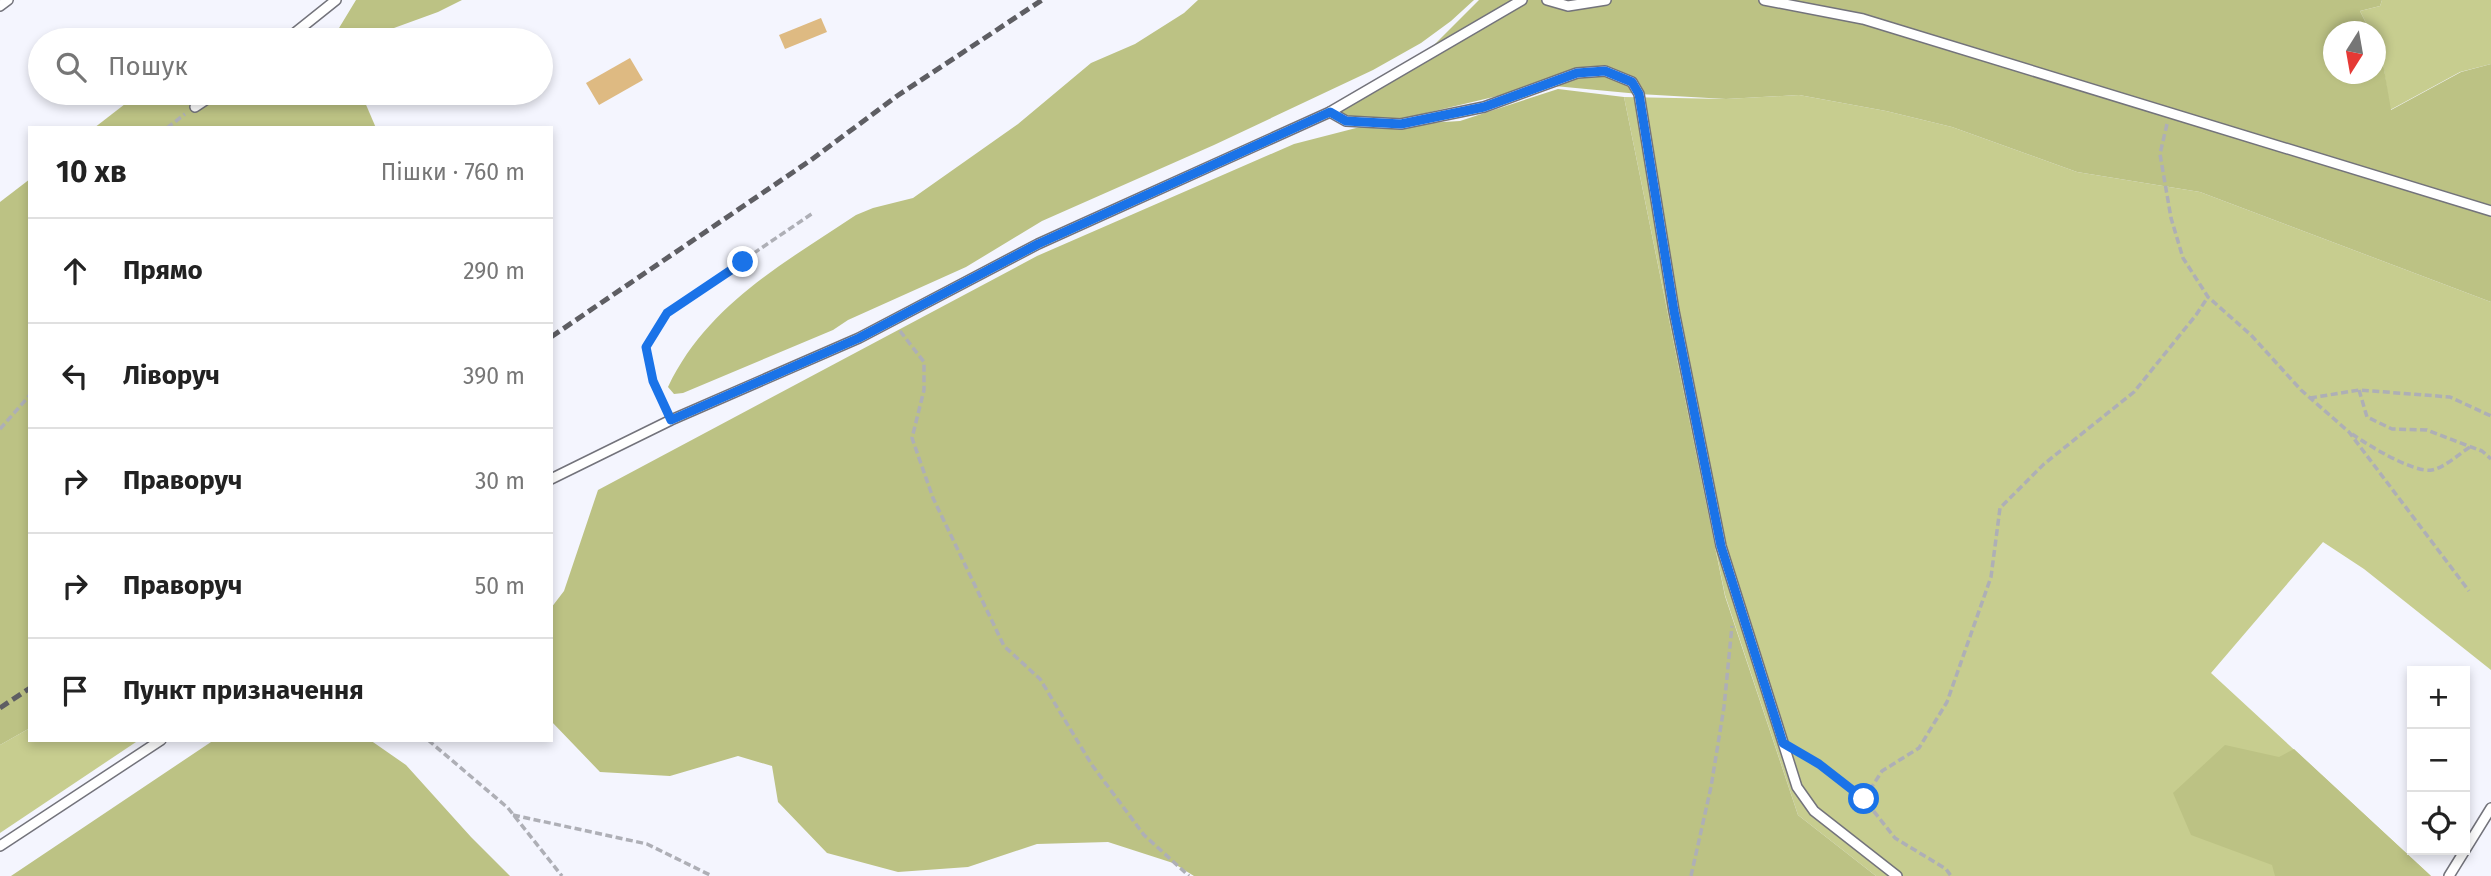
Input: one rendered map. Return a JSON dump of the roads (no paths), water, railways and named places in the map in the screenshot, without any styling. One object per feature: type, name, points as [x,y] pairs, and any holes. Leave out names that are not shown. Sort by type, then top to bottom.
[{"type":"lane","points":[[0,6],[8,0]]},
{"type":"lane","points":[[301,28],[336,0]]},
{"type":"lane","points":[[553,478],[671,420],[859,338],[1038,244],[1330,112],[1522,0]]},
{"type":"lane","points":[[1547,0],[1568,6],[1606,0]]},
{"type":"lane","points":[[1764,0],[1863,19],[2491,211]]},
{"type":"lane","points":[[1330,112],[1346,121],[1401,124],[1484,107],[1577,73],[1605,71],[1632,82],[1639,94],[1674,311],[1721,546],[1797,787],[1814,811],[1897,876]]},
{"type":"lane","points":[[0,846],[158,742]]},
{"type":"lane","points":[[2449,876],[2491,808]]},
{"type":"railway","points":[[553,336],[811,160],[897,96],[1042,0]]},
{"type":"railway","points":[[0,708],[28,689]]}]
